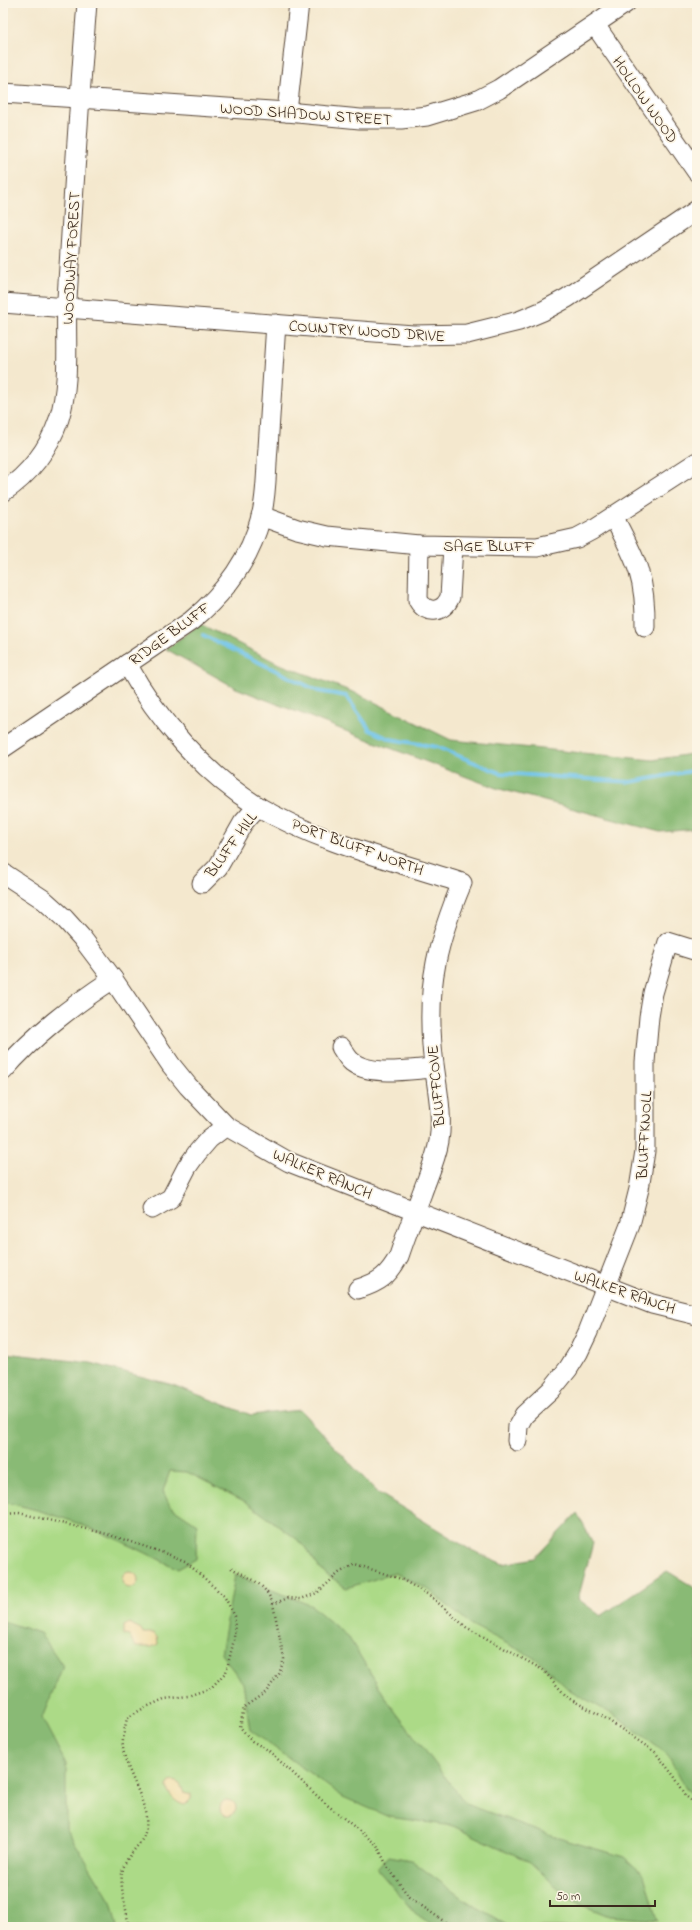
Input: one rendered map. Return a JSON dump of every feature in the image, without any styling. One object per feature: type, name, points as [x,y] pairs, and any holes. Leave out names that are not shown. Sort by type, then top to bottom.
[{"type":"street","name":"WOODWAY FOREST","points":[[3,492],[20,479],[39,458],[54,432],[59,419],[64,391],[67,308],[87,3]]},
{"type":"street","points":[[287,112],[299,3]]},
{"type":"street","name":"WOOD SHADOW STREET","points":[[3,93],[287,112],[360,119],[401,119],[427,116],[452,109],[499,89],[626,3]]},
{"type":"street","name":"HOLLOW WOOD","points":[[595,25],[697,172]]},
{"type":"street","name":"COUNTRY WOOD DRIVE","points":[[3,303],[420,336],[467,334],[493,329],[519,321],[567,298],[697,210]]},
{"type":"street","name":"RIDGE BLUFF","points":[[3,748],[191,621],[218,597],[242,561],[261,516],[266,482],[276,324]]},
{"type":"street","name":"SAGE BLUFF","points":[[261,516],[296,529],[327,536],[419,545],[537,547],[577,538],[614,518],[697,462]]},
{"type":"street","points":[[614,518],[636,560],[641,574],[645,603],[645,627]]},
{"type":"street","points":[[419,545],[418,600],[421,606],[426,609],[435,610],[442,608],[447,604],[450,597],[453,546]]},
{"type":"street","name":"PORT BLUFF NORTH","points":[[127,664],[136,680],[168,724],[205,765],[239,793],[258,806],[332,840],[462,883]]},
{"type":"street","name":"BLUFF HILL","points":[[202,883],[218,867],[243,823],[258,806]]},
{"type":"street","name":"WALKER RANCH","points":[[3,873],[39,897],[64,918],[82,938],[113,979],[171,1065],[188,1086],[226,1126],[289,1162],[652,1304],[697,1315]]},
{"type":"street","name":"BLUFFCOVE","points":[[358,1289],[381,1280],[392,1269],[399,1256],[432,1166],[439,1141],[439,1109],[430,1014],[432,983],[437,953],[445,923],[462,883]]},
{"type":"street","name":"BLUFFKNOLL","points":[[517,1441],[518,1426],[524,1415],[551,1390],[568,1370],[578,1353],[607,1286],[630,1225],[639,1189],[645,1152],[645,1062],[648,1017],[653,993],[668,942],[697,951]]},
{"type":"street","points":[[3,1071],[21,1050],[48,1025],[113,979]]},
{"type":"street","points":[[341,1047],[352,1062],[370,1070],[389,1071],[434,1068]]},
{"type":"street","points":[[152,1210],[171,1198],[187,1167],[197,1153],[209,1139],[226,1126]]},
{"type":"path","points":[[3,1514],[19,1513],[107,1534],[185,1561],[224,1596],[235,1616],[234,1640],[226,1672],[211,1688],[188,1696],[164,1699],[127,1718],[123,1733],[123,1749],[142,1801],[146,1827],[144,1838],[125,1863],[123,1870],[122,1886],[128,1927]]},
{"type":"path","points":[[273,1604],[288,1598],[301,1599],[317,1593],[339,1573],[355,1564],[401,1579],[429,1595],[466,1627],[543,1670],[568,1698],[602,1716],[655,1752],[688,1797],[697,1805]]},
{"type":"path","points":[[231,1568],[262,1585],[268,1593],[273,1604],[284,1658],[279,1674],[266,1692],[244,1707],[240,1727],[252,1741],[268,1750],[326,1804],[377,1845],[387,1866],[409,1897],[452,1927]]},
{"type":"green space","points":[[200,624],[277,663],[358,694],[451,740],[653,760],[697,753],[697,829],[660,832],[496,788],[236,688],[166,649]]},
{"type":"green space","points":[[5,1353],[91,1363],[173,1385],[251,1415],[300,1410],[377,1492],[469,1549],[503,1564],[535,1558],[577,1513],[593,1543],[578,1599],[601,1616],[667,1571],[697,1589],[697,1797],[686,1789],[668,1755],[619,1718],[568,1689],[538,1660],[468,1623],[429,1590],[395,1573],[346,1588],[320,1569],[302,1543],[246,1502],[187,1472],[170,1471],[163,1491],[170,1506],[197,1524],[196,1559],[178,1569],[93,1529],[27,1507],[3,1502],[3,1358]]},
{"type":"green space","points":[[3,1421],[245,1457],[697,1734],[697,1927],[3,1927]]},
{"type":"green space","points":[[235,1575],[312,1606],[349,1638],[391,1706],[466,1804],[565,1840],[624,1857],[644,1875],[657,1920],[609,1916],[572,1901],[530,1862],[453,1826],[389,1817],[343,1797],[250,1730],[243,1683],[221,1654]]},
{"type":"green space","points":[[3,1621],[40,1633],[63,1666],[42,1718],[66,1764],[66,1828],[111,1902],[117,1927],[3,1927]]},
{"type":"green space","points":[[389,1856],[411,1860],[462,1898],[510,1927],[435,1927],[415,1913],[377,1869]]},
{"type":"sand","points":[[127,1572],[133,1572],[138,1577],[136,1586],[133,1588],[127,1588],[122,1583],[122,1577]]},
{"type":"sand","points":[[129,1623],[141,1629],[143,1633],[153,1633],[157,1637],[158,1644],[152,1647],[136,1647],[129,1636],[124,1635],[124,1626]]},
{"type":"sand","points":[[174,1781],[180,1784],[184,1792],[191,1794],[191,1799],[185,1805],[176,1801],[167,1789],[170,1782]]},
{"type":"sand","points":[[225,1800],[231,1800],[236,1805],[234,1814],[231,1816],[225,1816],[220,1811],[220,1805]]},
{"type":"waterway","points":[[203,635],[318,691],[346,696],[370,730],[390,739],[437,747],[500,773],[631,782],[697,770]]}]
